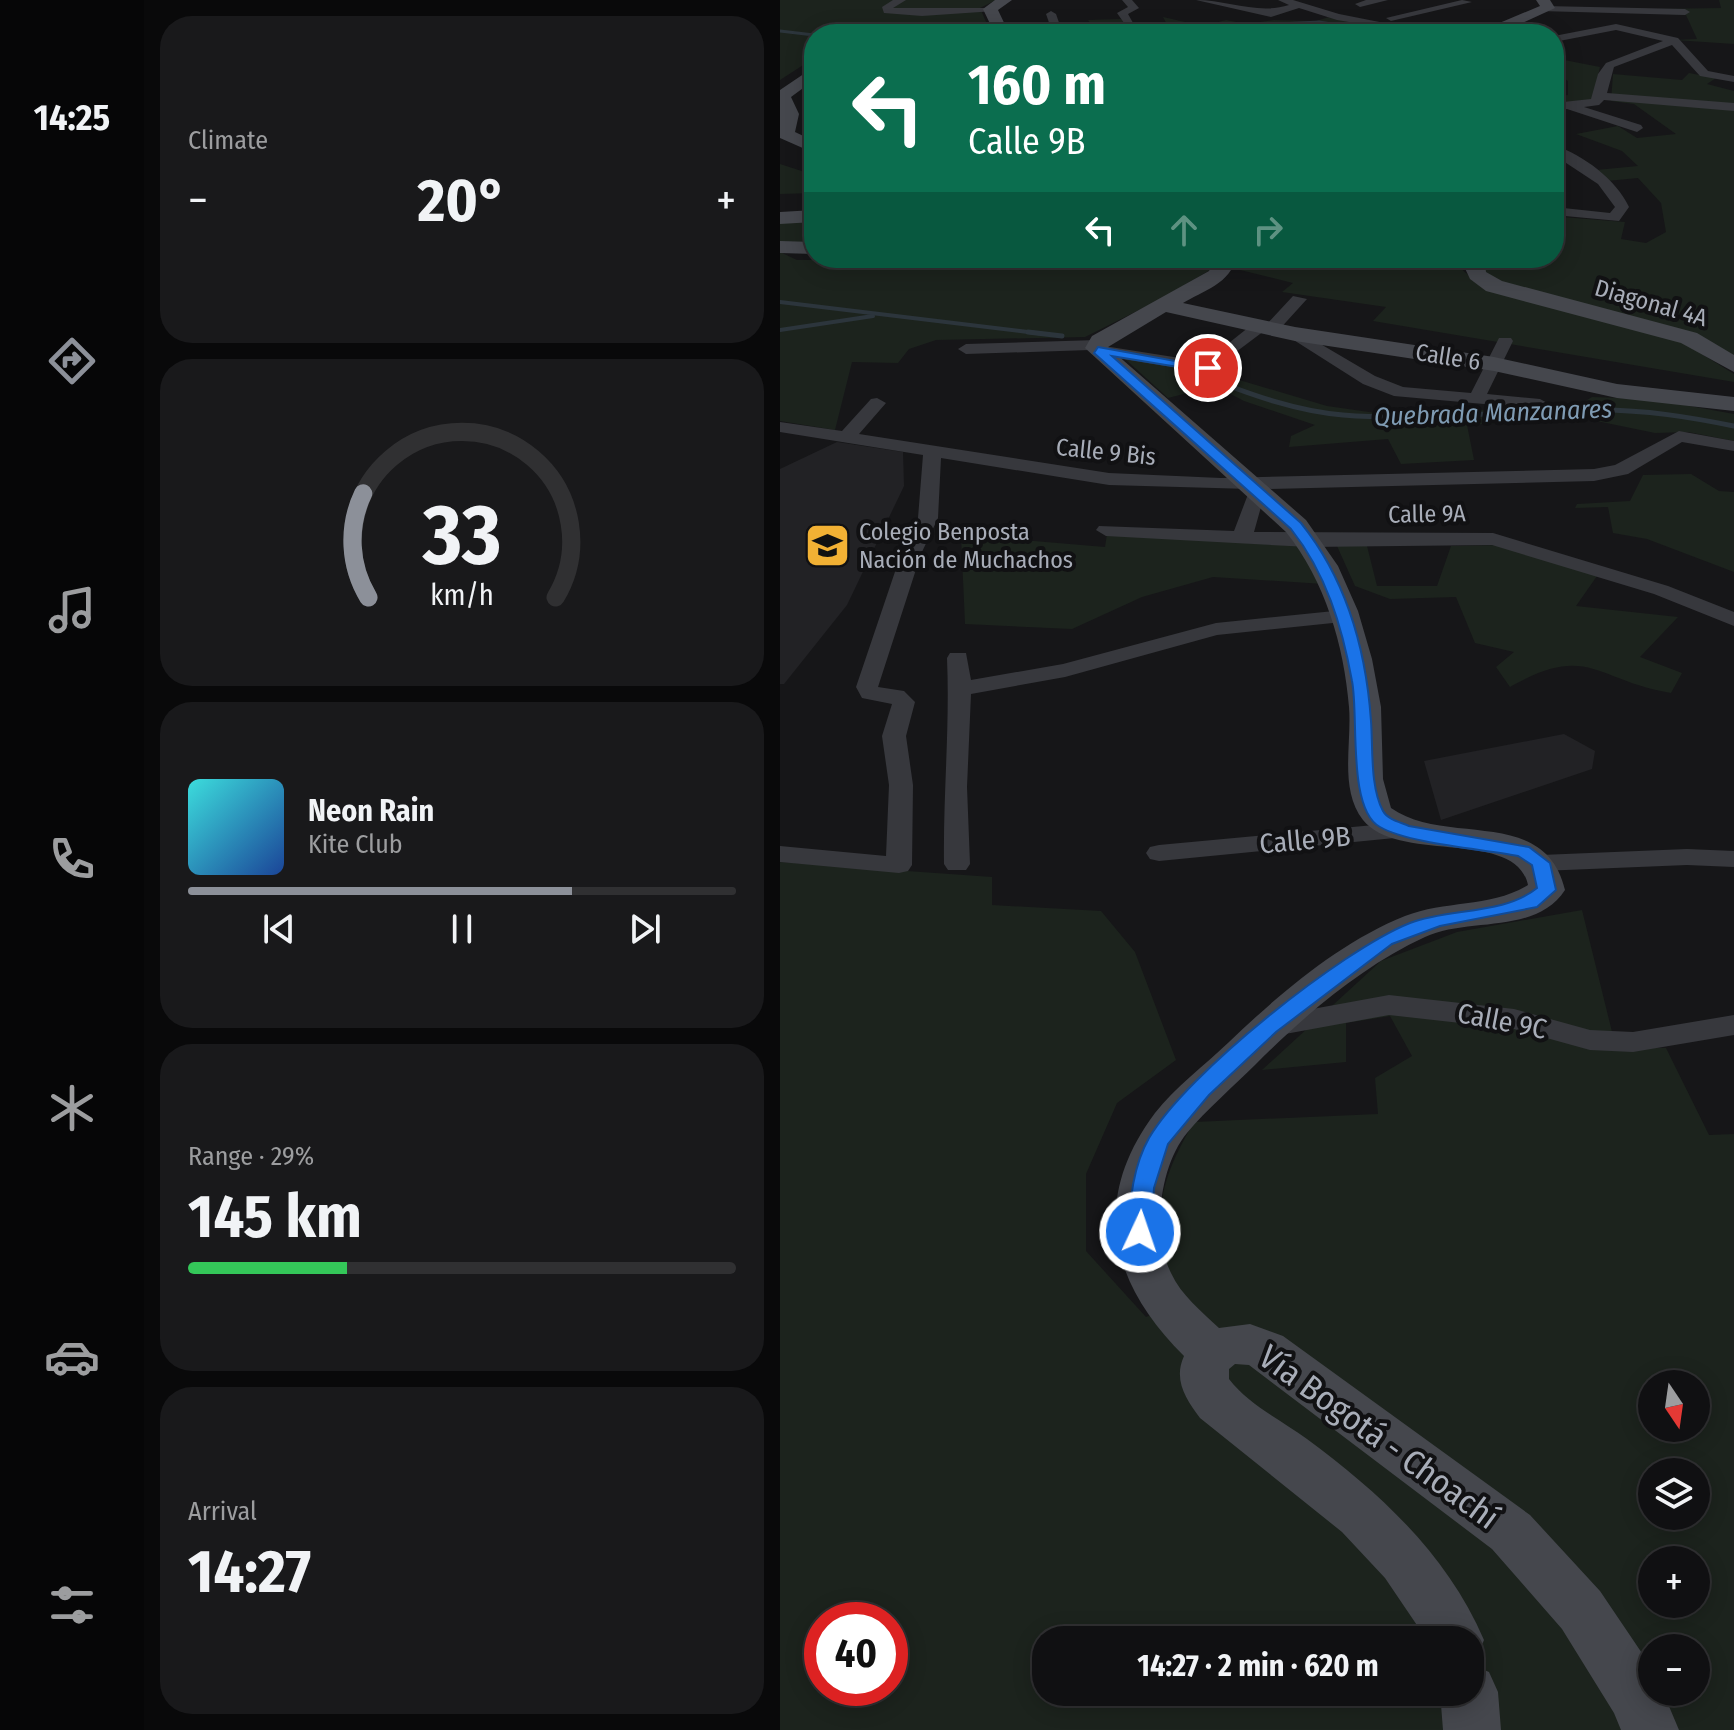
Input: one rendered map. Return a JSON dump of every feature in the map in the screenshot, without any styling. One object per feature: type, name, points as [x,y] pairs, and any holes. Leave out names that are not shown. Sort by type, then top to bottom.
[{"type":"street","points":[[901,0],[887,7],[888,11],[999,4],[1000,24]]},
{"type":"street","points":[[1127,0],[1134,8],[1122,13],[1130,24]]},
{"type":"street","points":[[1201,0],[1271,14],[1300,5]]},
{"type":"street","points":[[1283,0],[1337,17],[1379,24]]},
{"type":"street","points":[[1383,0],[1354,4],[1403,24]]},
{"type":"street","points":[[1597,0],[1610,10]]},
{"type":"street","points":[[1391,18],[1467,2]]},
{"type":"street","points":[[1508,24],[1547,3],[1610,10],[1685,12]]},
{"type":"street","points":[[1051,14],[1054,24]]},
{"type":"street","points":[[1564,37],[1616,27],[1674,40],[1706,75],[1734,79]]},
{"type":"street","points":[[1564,107],[1592,104],[1601,96],[1605,71],[1610,65],[1674,40]]},
{"type":"street","points":[[1706,75],[1725,66]]},
{"type":"street","points":[[804,80],[782,96],[791,114],[786,134],[804,143]]},
{"type":"street","points":[[1601,96],[1734,107]]},
{"type":"street","points":[[1572,107],[1637,128]]},
{"type":"street","points":[[1564,155],[1586,169],[1619,200],[1622,207],[1614,218],[1564,212]]},
{"type":"street","points":[[780,218],[804,217]]},
{"type":"street","points":[[780,247],[804,248]]},
{"type":"street","points":[[1098,347],[1223,268]]},
{"type":"street","name":"Diagonal 4A","points":[[1474,268],[1477,275],[1494,286],[1689,338],[1734,365]]},
{"type":"street","points":[[966,349],[1098,347],[1208,368],[1265,328],[1299,299]]},
{"type":"street","name":"Calle 6","points":[[1163,305],[1295,334],[1494,364],[1617,391],[1734,404]]},
{"type":"street","points":[[1295,334],[1383,386],[1424,396],[1540,404]]},
{"type":"street","points":[[1476,400],[1505,341]]},
{"type":"street","points":[[1098,347],[1147,397],[1254,487],[1309,541],[1328,570],[1344,616],[1365,708],[1371,804],[1385,823],[1406,830]]},
{"type":"street","points":[[846,438],[877,403]]},
{"type":"street","name":"Calle 9 Bis","points":[[780,427],[1109,479],[1254,487],[1594,475],[1621,470],[1679,436],[1734,446]]},
{"type":"street","points":[[780,854],[899,865],[901,785],[894,736],[904,702],[896,696],[870,693],[867,687],[911,554],[928,518],[932,451]]},
{"type":"street","points":[[1242,537],[1254,487]]},
{"type":"street","name":"Calle 9A","points":[[1106,530],[1309,541],[1510,542],[1661,590],[1734,620]]},
{"type":"street","points":[[960,689],[1077,667],[1216,629],[1344,616]]},
{"type":"street","points":[[957,864],[958,658]]},
{"type":"street","name":"Calle 9B","points":[[1159,853],[1406,830],[1523,851],[1541,863],[1687,857],[1734,859]]},
{"type":"street","points":[[1450,1626],[1443,1612],[1379,1528],[1217,1402],[1204,1376],[1206,1360],[1212,1352],[1186,1328],[1150,1281],[1140,1232],[1142,1188],[1158,1141],[1171,1123],[1269,1027],[1369,949],[1406,930],[1436,920],[1531,903],[1547,890],[1541,863]]},
{"type":"street","name":"Calle 9C","points":[[1269,1027],[1389,1005],[1514,1019],[1590,1040],[1633,1042],[1734,1025]]},
{"type":"street","name":"Vía Bogotá - Choachí","points":[[1212,1352],[1240,1342],[1266,1350],[1511,1532],[1581,1610],[1636,1695],[1650,1730]]},
{"type":"street","points":[[1470,1706],[1472,1730]]},
{"type":"shaded area","points":[[780,0],[996,0],[980,8],[987,24],[804,24],[804,64],[780,80]]},
{"type":"shaded area","points":[[1719,0],[1734,0],[1734,44],[1674,40],[1697,39],[1686,15],[1651,13],[1654,9],[1721,8]]},
{"type":"shaded area","points":[[1163,17],[1194,24],[1167,24]]},
{"type":"shaded area","points":[[1329,17],[1365,24],[1247,24],[1274,20],[1316,21]]},
{"type":"shaded area","points":[[1121,19],[1127,24],[1091,24],[1088,20]]},
{"type":"shaded area","points":[[1226,20],[1247,24],[1211,24]]},
{"type":"shaded area","points":[[1564,60],[1600,67],[1592,101],[1564,104],[1564,95],[1568,95],[1568,81],[1564,78]]},
{"type":"shaded area","points":[[1689,73],[1716,78],[1707,84],[1734,91],[1734,357],[1488,277],[1483,268],[1564,268],[1564,217],[1625,222],[1621,239],[1646,243],[1666,232],[1661,203],[1638,178],[1607,181],[1596,170],[1638,166],[1622,151],[1576,134],[1618,126],[1637,138],[1676,134],[1634,104],[1611,101],[1613,74],[1682,80]]},
{"type":"shaded area","points":[[780,164],[804,172],[804,193],[780,194]]},
{"type":"shaded area","points":[[804,221],[804,244],[780,245],[780,222]]},
{"type":"shaded area","points":[[780,252],[804,260],[804,268],[1213,268],[1163,298],[1085,337],[936,340],[909,349],[898,363],[852,362],[835,430],[780,421]]},
{"type":"shaded area","points":[[1460,268],[1478,283],[1676,338],[1734,374],[1734,382],[1373,321],[1386,307],[1282,292],[1293,283],[1236,269]]},
{"type":"shaded area","points":[[1124,358],[1209,371],[1327,406],[1376,413],[1442,416],[1497,408],[1566,407],[1579,405],[1592,397],[1651,399],[1734,414],[1734,441],[1688,432],[1655,433],[1582,418],[1467,425],[1474,460],[1401,464],[1388,439],[1289,447],[1291,436],[1315,425],[1244,401],[1215,386],[1168,398]]},
{"type":"shaded area","name":"Colegio Benposta Nación de Muchachos","points":[[837,442],[903,452],[904,486],[847,605],[784,684],[780,684],[780,469]]},
{"type":"shaded area","points":[[1691,474],[1719,491],[1734,492],[1734,572],[1647,539],[1613,533],[1608,507],[1575,508],[1577,504],[1630,501],[1643,475]]},
{"type":"shaded area","points":[[1107,534],[1297,546],[1324,584],[1213,577],[1142,597],[1072,629],[965,624],[961,535],[1105,547]]},
{"type":"shaded area","points":[[1504,545],[1597,576],[1576,606],[1678,617],[1640,657],[1682,673],[1671,693],[1576,666],[1558,667],[1510,687],[1496,667],[1514,652],[1475,643],[1456,597],[1390,599],[1355,586],[1337,546],[1367,546],[1377,586],[1437,586],[1451,546]]},
{"type":"shaded area","points":[[1564,734],[1595,751],[1592,769],[1441,820],[1424,761]]},
{"type":"shaded area","points":[[780,862],[992,877],[992,905],[1101,911],[1135,952],[1176,1060],[1117,1103],[1086,1174],[1086,1251],[1146,1317],[1180,1304],[1164,1253],[1161,1211],[1170,1170],[1194,1122],[1378,1114],[1375,1078],[1412,1056],[1390,1016],[1346,1023],[1346,1062],[1262,1070],[1381,961],[1457,932],[1582,910],[1616,1048],[1666,1048],[1709,1135],[1734,1134],[1734,1730],[780,1730]]},
{"type":"waterway","points":[[1279,24],[1332,24]]},
{"type":"waterway","points":[[780,31],[804,34]]},
{"type":"waterway","name":"Quebrada Manzanares","points":[[780,302],[1044,334]]},
{"type":"waterway","points":[[780,330],[873,316]]},
{"type":"waterway","name":"Quebrada Manzanares","points":[[1028,332],[1062,336]]},
{"type":"waterway","name":"Quebrada Manzanares","points":[[1208,378],[1291,406],[1343,415],[1407,417],[1617,410],[1734,426]]},
{"type":"place","name":"Colegio Benposta Nación de Muchachos","points":[[828,546]]},
{"type":"route","points":[[1140,1232],[1142,1188],[1158,1141],[1201,1090],[1269,1027],[1385,940],[1436,920],[1519,907],[1531,903],[1547,890],[1541,863],[1523,851],[1406,830],[1385,823],[1375,814],[1368,790],[1361,682],[1334,584],[1320,556],[1296,526],[1250,483],[1147,397],[1098,350],[1208,368]]}]
